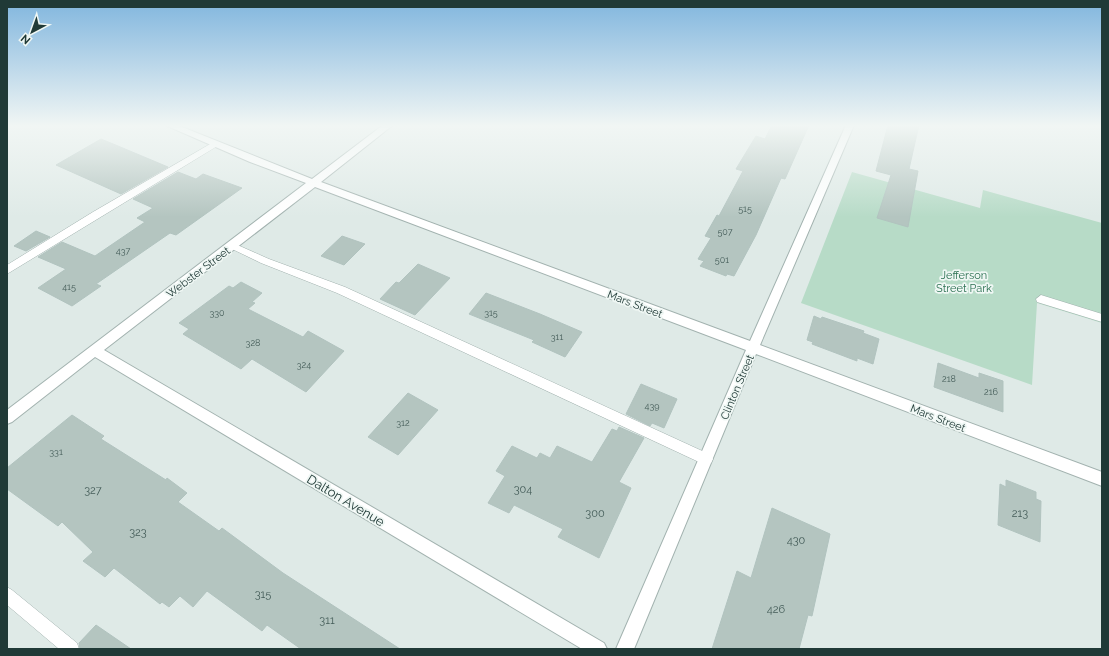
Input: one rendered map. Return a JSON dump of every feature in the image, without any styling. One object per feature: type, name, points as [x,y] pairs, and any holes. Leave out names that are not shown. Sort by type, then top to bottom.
[{"type":"street","name":"Mars Street","points":[[245,156],[1102,479]]},
{"type":"street","name":"Webster Street","points":[[7,418],[350,156]]},
{"type":"street","name":"Clinton Street","points":[[626,649],[837,156]]},
{"type":"street","name":"Dalton Avenue","points":[[95,351],[598,649]]},
{"type":"lane","points":[[7,270],[96,214],[195,156]]},
{"type":"lane","points":[[233,246],[265,261],[341,290],[706,459]]},
{"type":"lane","points":[[1042,299],[1102,318]]},
{"type":"lane","points":[[7,596],[71,649]]},
{"type":"green space","name":"Jefferson Street Park","points":[[852,172],[980,208],[983,190],[1102,223],[1102,323],[1037,303],[1032,385],[801,303]]},
{"type":"building","points":[[72,156],[141,156],[168,167],[121,194],[56,165]]},
{"type":"building","points":[[744,156],[795,156],[785,179],[781,178],[756,235],[734,276],[727,274],[726,276],[700,266],[704,261],[698,259],[711,238],[705,236],[717,215],[719,216],[743,171],[736,169]]},
{"type":"building","points":[[880,156],[912,156],[909,169],[918,171],[908,227],[877,218],[891,175],[876,171]]},
{"type":"building","points":[[178,172],[196,179],[203,174],[242,188],[176,235],[170,233],[96,284],[101,286],[72,306],[38,288],[66,269],[38,257],[62,242],[95,256],[145,222],[137,218],[153,208],[133,199]]},
{"type":"building","points":[[36,231],[50,237],[26,251],[14,246]]},
{"type":"building","points":[[342,236],[365,244],[344,265],[321,256]]},
{"type":"building","points":[[418,264],[450,278],[415,315],[380,299],[396,282],[399,283]]},
{"type":"building","points":[[241,282],[262,293],[252,302],[255,303],[248,309],[303,337],[308,331],[344,351],[306,392],[252,359],[241,369],[183,334],[189,329],[179,323],[229,286],[233,288]]},
{"type":"building","points":[[486,293],[582,332],[565,357],[532,342],[534,340],[469,314]]},
{"type":"building","points":[[814,316],[821,319],[822,317],[864,331],[863,333],[879,339],[873,364],[857,358],[857,361],[812,344],[813,342],[807,340]]},
{"type":"building","points":[[938,363],[979,378],[979,373],[1003,381],[1003,412],[934,387]]},
{"type":"building","points":[[641,384],[677,399],[664,428],[652,423],[650,426],[626,414]]},
{"type":"building","points":[[408,393],[438,410],[398,455],[368,437]]},
{"type":"building","points":[[72,415],[104,436],[101,439],[166,480],[167,478],[187,493],[178,502],[219,531],[222,528],[283,573],[400,649],[301,649],[267,625],[262,631],[207,591],[193,607],[180,596],[169,607],[162,602],[160,604],[114,568],[105,577],[83,561],[93,552],[62,522],[58,526],[7,489],[7,468]]},
{"type":"building","points":[[619,427],[644,438],[619,482],[631,488],[599,558],[558,537],[563,529],[514,505],[509,513],[488,503],[505,476],[496,471],[512,446],[537,458],[540,453],[550,458],[557,446],[592,462],[612,429],[617,431]]},
{"type":"building","points":[[1006,480],[1036,492],[1036,499],[1041,501],[1040,542],[998,525],[1000,484],[1006,487]]},
{"type":"building","points":[[772,508],[830,534],[812,616],[808,615],[799,649],[712,649],[737,571],[751,578]]},
{"type":"building","points":[[96,625],[131,649],[80,649],[79,643]]}]
